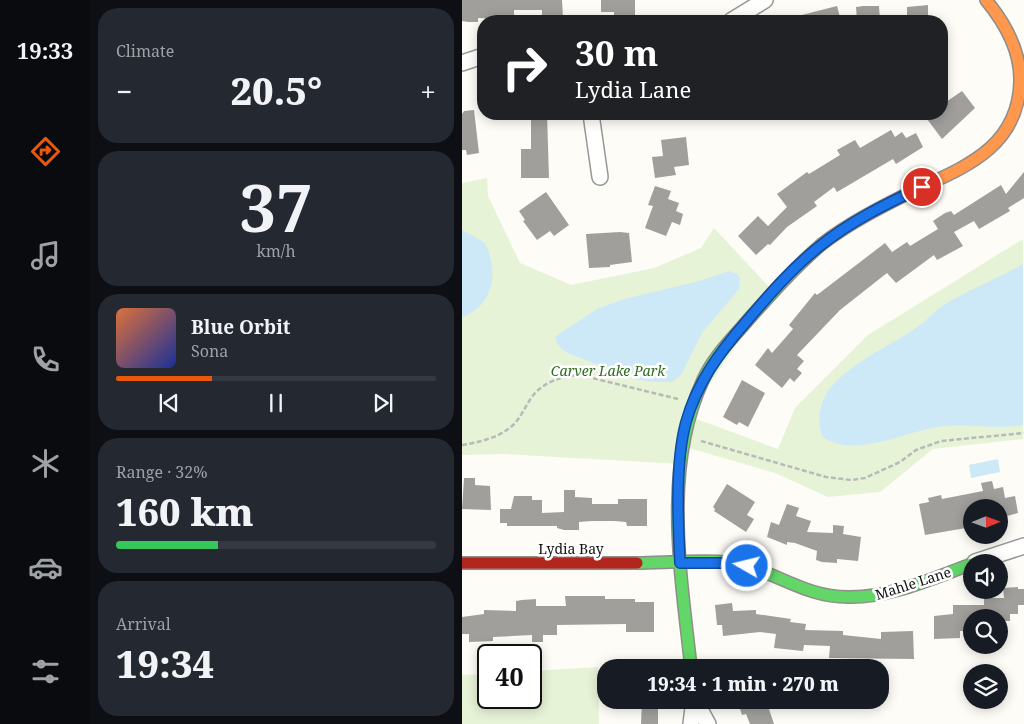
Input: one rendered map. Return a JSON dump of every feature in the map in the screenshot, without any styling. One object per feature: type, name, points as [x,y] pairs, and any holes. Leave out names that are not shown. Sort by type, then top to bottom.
[{"type":"street","points":[[743,6],[765,0]]},
{"type":"street","points":[[690,659],[680,563],[680,479],[683,435],[692,403],[703,379],[723,349],[773,291],[806,257],[836,233],[863,217],[978,159],[999,141],[1012,120],[1018,101],[1019,65],[1007,33],[986,0]]},
{"type":"street","points":[[462,63],[477,58]]},
{"type":"street","points":[[592,120],[600,177]]},
{"type":"street","name":"Mahle Lane","points":[[1000,554],[1024,546]]},
{"type":"street","name":"Lydia Bay","points":[[462,563],[680,563]]},
{"type":"street","name":"Mahle Lane","points":[[680,563],[742,565],[762,570],[808,592],[829,597],[852,598],[874,596],[895,591],[963,567]]},
{"type":"street","points":[[692,724],[693,709]]},
{"type":"street","points":[[699,709],[708,724]]},
{"type":"path","points":[[462,445],[479,442],[506,430],[513,425],[540,386],[566,376],[580,375],[692,403]]},
{"type":"path","points":[[683,435],[775,464],[826,477],[851,480],[865,478],[900,462],[916,450],[941,441],[1024,433]]},
{"type":"green space","name":"Carver Lake Park","points":[[487,178],[488,196],[520,263],[571,285],[654,268],[701,248],[714,228],[773,291],[688,416],[778,449],[795,408],[868,335],[1023,239],[1023,439],[933,449],[880,492],[828,497],[775,473],[682,446],[681,464],[505,454],[462,455],[462,183]]},
{"type":"green space","points":[[597,667],[599,724],[462,724],[462,675],[477,674],[477,709],[542,709],[542,670]]},
{"type":"water","points":[[462,230],[484,242],[492,263],[492,274],[491,285],[481,304],[462,317]]},
{"type":"water","points":[[1023,264],[1023,425],[1003,427],[944,426],[865,445],[835,443],[822,436],[820,426],[821,405],[833,385],[843,375],[854,366],[920,326],[942,306]]},
{"type":"water","points":[[729,271],[737,274],[740,278],[739,289],[702,333],[681,375],[672,382],[651,382],[633,378],[570,354],[560,347],[557,342],[556,336],[597,309],[624,299],[700,281]]},
{"type":"water","points":[[998,459],[1000,472],[971,478],[969,465]]},
{"type":"building","points":[[462,0],[562,0],[563,15],[542,15],[542,10],[514,10],[514,15],[477,15],[477,22],[462,21]]},
{"type":"building","points":[[601,0],[635,0],[635,15],[614,15],[614,12],[601,12]]},
{"type":"building","points":[[928,5],[928,15],[907,15],[907,7]]},
{"type":"building","points":[[837,6],[839,15],[802,15]]},
{"type":"building","points":[[879,6],[880,15],[857,15],[856,7]]},
{"type":"building","points":[[962,91],[975,108],[942,139],[928,120],[948,120],[948,101]]},
{"type":"building","points":[[474,110],[479,153],[467,155],[466,150],[462,150],[462,114],[464,111]]},
{"type":"building","points":[[531,120],[547,120],[549,178],[521,178],[521,149],[531,149]]},
{"type":"building","points":[[891,130],[895,137],[902,132],[906,138],[916,133],[923,147],[896,164],[893,159],[837,192],[834,187],[814,202],[817,206],[787,227],[770,245],[768,244],[756,255],[738,236],[758,216],[768,226],[787,207],[777,194],[807,172],[809,174],[840,155],[837,150],[855,140],[860,148]]},
{"type":"building","points":[[686,137],[689,165],[674,167],[676,175],[655,178],[652,157],[663,156],[661,140]]},
{"type":"building","points":[[1024,172],[1024,198],[1008,208],[1010,211],[979,229],[974,221],[954,232],[963,246],[937,260],[934,255],[896,283],[887,273],[840,310],[797,355],[804,361],[797,369],[802,373],[794,382],[790,378],[782,388],[755,365],[768,348],[772,353],[793,329],[789,325],[815,293],[817,295],[885,243],[892,252],[907,242],[910,246],[938,229],[933,221],[945,213],[951,211],[954,215],[1001,185],[1006,194]]},
{"type":"building","points":[[655,186],[671,191],[668,199],[679,203],[676,211],[683,214],[680,225],[672,222],[666,236],[645,228],[653,206],[648,205]]},
{"type":"building","points":[[546,192],[569,225],[554,236],[550,231],[537,240],[523,221],[525,220],[519,211]]},
{"type":"building","points":[[629,233],[632,262],[610,265],[610,267],[589,268],[586,234]]},
{"type":"building","points":[[742,380],[765,393],[748,427],[739,422],[737,425],[723,417]]},
{"type":"building","points":[[464,478],[475,478],[475,485],[490,486],[491,510],[462,509]]},
{"type":"building","points":[[992,481],[994,489],[1003,487],[1005,498],[1015,496],[1018,513],[1008,516],[1008,499],[963,499],[963,529],[925,535],[919,504],[929,502],[928,498],[941,495],[942,499],[983,491],[981,483]]},
{"type":"building","points":[[727,484],[755,502],[747,515],[754,519],[746,532],[714,511],[713,507]]},
{"type":"building","points":[[564,490],[575,490],[575,497],[592,498],[592,504],[618,504],[618,499],[647,499],[647,526],[627,526],[626,522],[592,521],[579,522],[579,530],[564,530],[557,528],[557,526],[507,526],[507,523],[500,523],[500,509],[511,509],[514,496],[532,496],[532,500],[542,500],[542,513],[564,512]]},
{"type":"building","points":[[787,504],[799,508],[796,516],[811,521],[807,532],[833,533],[833,525],[844,526],[843,534],[861,537],[858,561],[837,559],[837,563],[822,562],[816,560],[817,551],[795,543],[787,542],[787,545],[767,537],[771,522],[779,525]]},
{"type":"building","points":[[1008,588],[1024,589],[1024,605],[1018,605],[1018,614],[1010,614],[1010,621],[1008,621],[1008,609],[963,609],[963,631],[960,631],[960,638],[934,639],[934,616],[953,614],[953,605],[984,605],[984,599],[1008,599]]},
{"type":"building","points":[[565,596],[605,596],[605,599],[635,599],[635,602],[654,602],[654,632],[626,632],[626,624],[557,625],[557,635],[543,635],[543,642],[532,642],[532,635],[493,637],[493,641],[469,642],[469,634],[462,634],[462,617],[484,614],[484,610],[516,611],[516,601],[522,600],[536,599],[536,606],[566,606]]},
{"type":"building","points":[[732,603],[733,611],[756,610],[756,614],[791,619],[790,622],[806,624],[805,630],[843,631],[843,635],[881,639],[881,632],[913,631],[914,659],[829,658],[830,646],[804,645],[803,651],[774,648],[776,634],[760,632],[723,636],[722,625],[717,625],[715,605]]},
{"type":"building","points":[[642,709],[658,709],[658,724],[641,724]]},
{"type":"building","points":[[740,709],[769,709],[774,724],[750,724],[746,714],[742,715]]},
{"type":"traffic: fast","points":[[690,659],[678,522],[682,449],[690,414],[703,380],[717,356],[775,290],[822,244]]},
{"type":"traffic: fast","points":[[637,563],[706,561],[732,563],[757,569],[807,590],[833,596],[848,597],[896,591],[963,567]]},
{"type":"traffic: slow","points":[[822,244],[874,211],[965,166],[997,141],[1009,125],[1017,106],[1020,82],[1018,60],[1005,28],[986,0]]},
{"type":"traffic: jam","points":[[462,563],[637,563]]},
{"type":"route","points":[[747,566],[725,563],[680,563],[680,479],[683,435],[692,403],[699,387],[723,349],[773,291],[806,257],[845,228],[922,187]]}]
